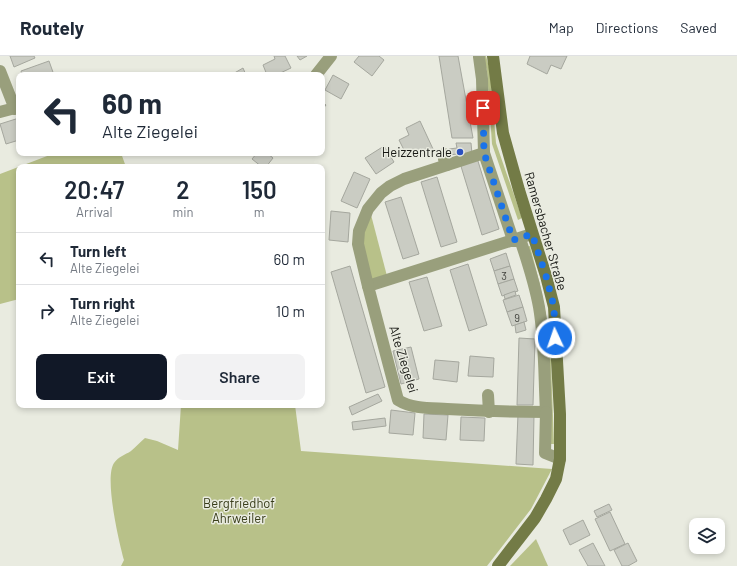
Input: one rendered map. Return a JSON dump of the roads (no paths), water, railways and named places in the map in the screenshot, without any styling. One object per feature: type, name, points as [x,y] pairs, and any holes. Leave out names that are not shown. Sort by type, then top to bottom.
[{"type":"main road","name":"Ramersbacher Straße","points":[[493,56],[504,133],[554,307],[560,414],[560,459],[556,478],[535,518],[498,566]]},
{"type":"street","points":[[318,72],[331,56]]},
{"type":"street","points":[[479,57],[482,79],[484,153],[513,240]]},
{"type":"street","points":[[0,71],[16,106]]},
{"type":"street","points":[[0,112],[16,108]]},
{"type":"street","name":"Alte Ziegelei","points":[[484,153],[446,160],[390,186],[381,193],[368,209],[359,231],[358,244],[368,286],[398,400],[404,404],[420,407],[489,412],[546,412]]},
{"type":"street","points":[[368,286],[532,234]]},
{"type":"street","points":[[513,240],[521,242],[527,258],[539,307],[543,339],[546,412],[545,453],[560,459]]},
{"type":"street","points":[[488,395],[489,412]]},
{"type":"place","name":"Heizzentrale","points":[[460,152]]},
{"type":"park label","name":"Bergfriedhof Ahrweiler","points":[[239,510]]}]
